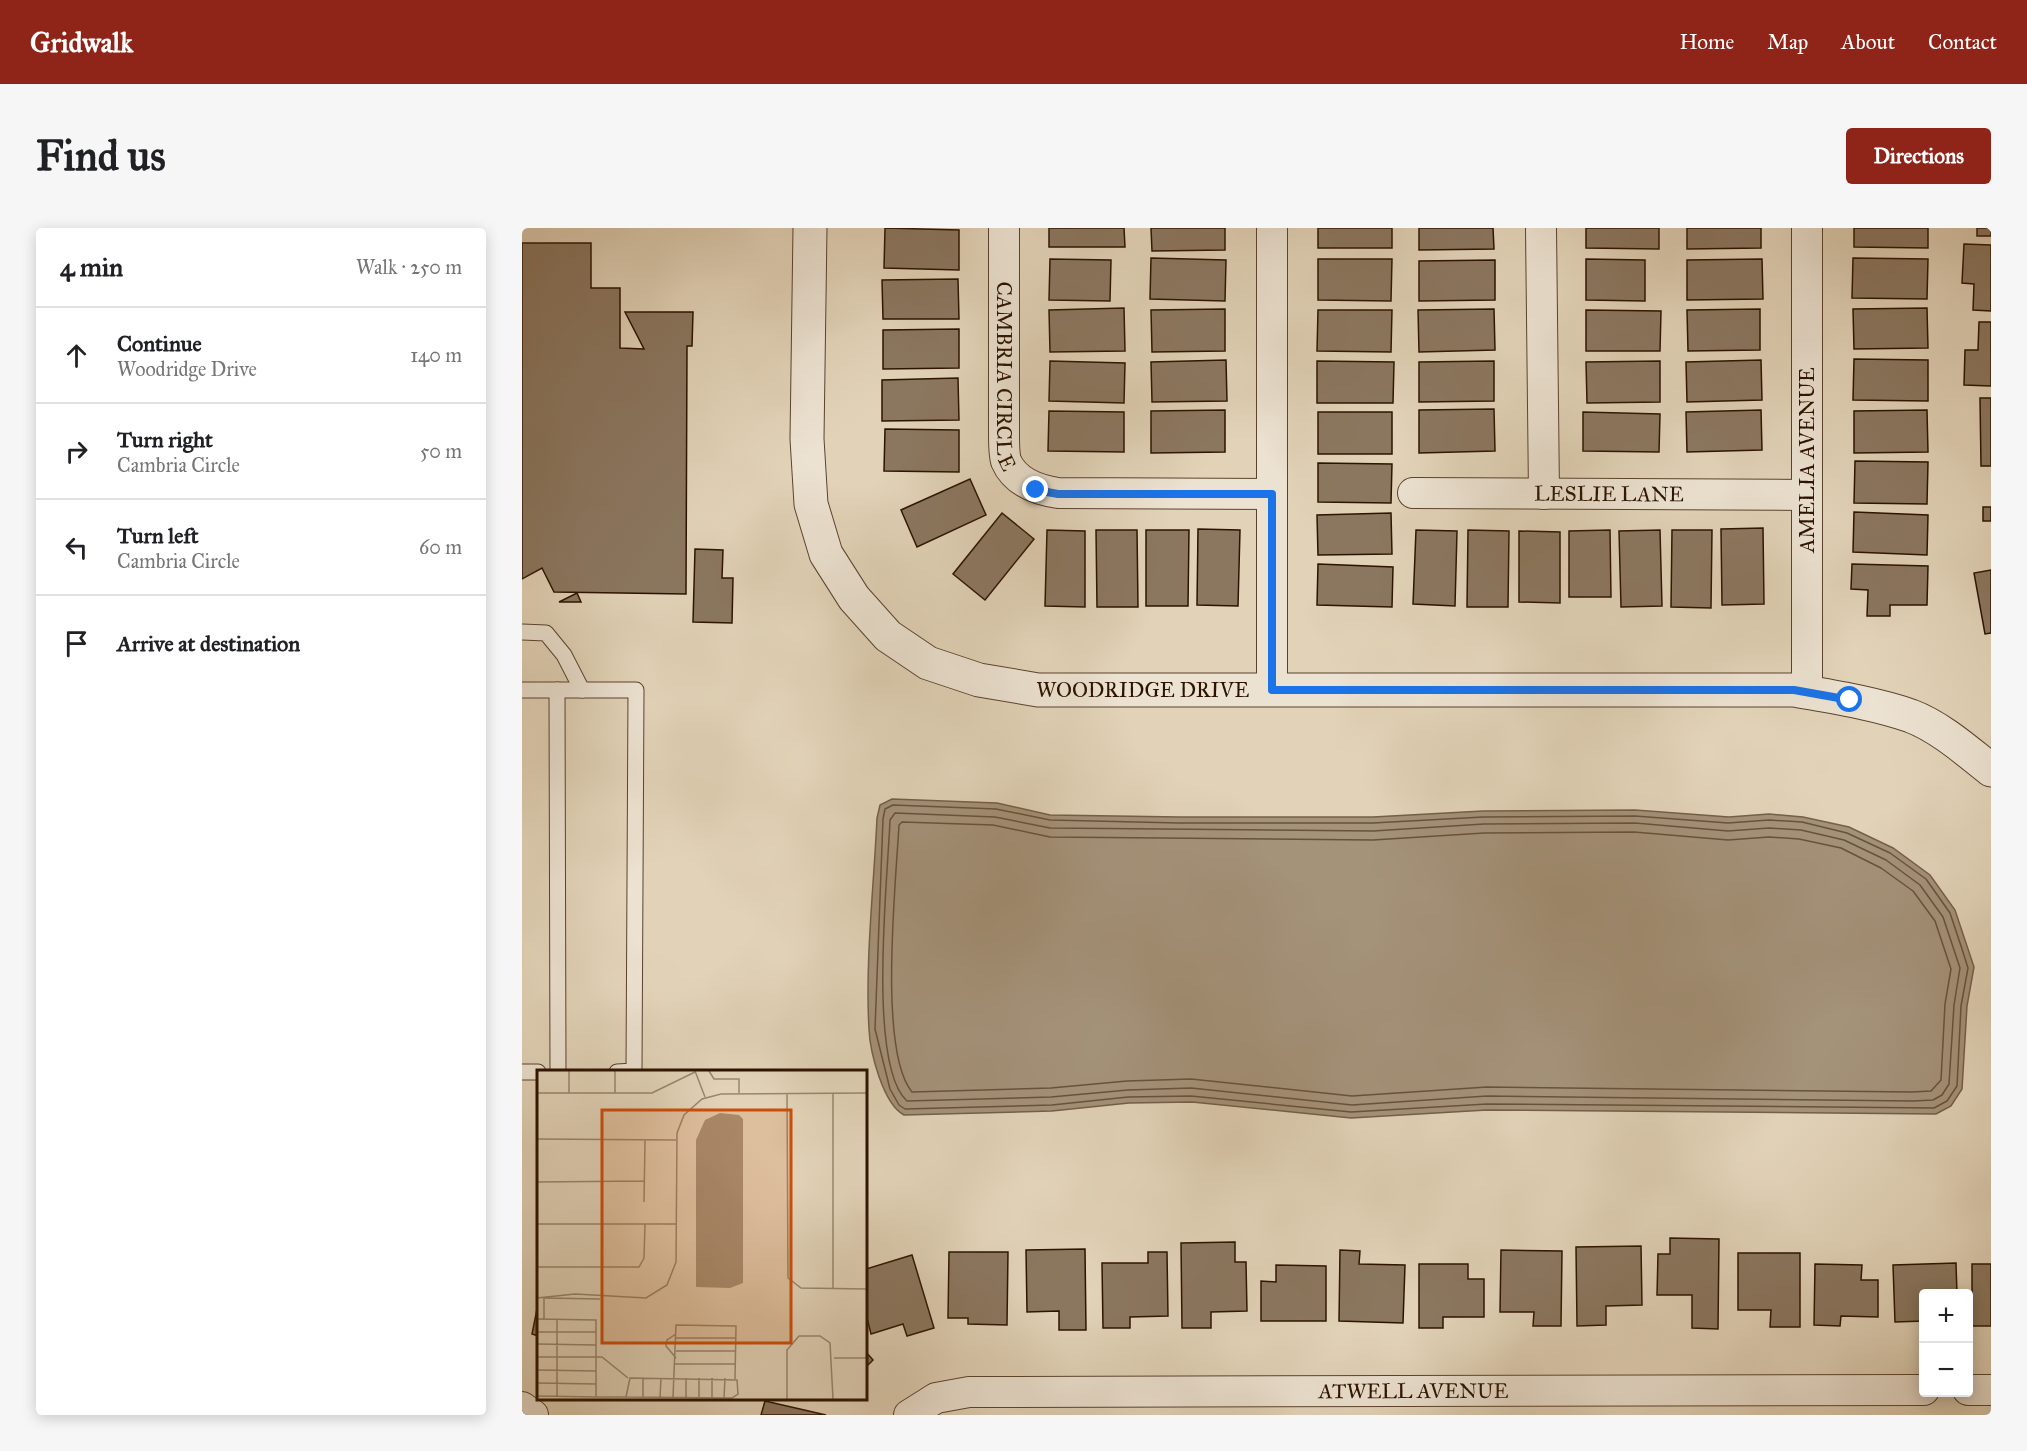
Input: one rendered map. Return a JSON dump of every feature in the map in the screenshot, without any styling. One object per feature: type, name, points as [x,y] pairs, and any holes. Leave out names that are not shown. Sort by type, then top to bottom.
[{"type":"street","name":"CAMBRIA CIRCLE","points":[[1004,228],[1004,436],[1006,461],[1018,476],[1036,490],[1058,494],[1272,494]]},
{"type":"street","points":[[1272,228],[1272,690]]},
{"type":"street","points":[[1541,228],[1544,494]]},
{"type":"street","name":"AMELIA AVENUE","points":[[1807,692],[1808,228]]},
{"type":"street","name":"WOODRIDGE DRIVE","points":[[808,231],[807,440],[811,504],[826,554],[854,598],[888,636],[928,663],[979,680],[1038,690],[1750,690],[1807,692],[1850,700],[1913,717],[1961,746],[1991,770]]},
{"type":"street","name":"LESLIE LANE","points":[[1413,494],[1807,495]]},
{"type":"street","name":"ATWELL AVENUE","points":[[909,1415],[936,1398],[969,1392],[1919,1390]]},
{"type":"street","points":[[1973,1390],[1991,1390]]},
{"type":"street","points":[[522,1407],[533,1415]]},
{"type":"lane","points":[[522,632],[546,633],[564,655],[582,690]]},
{"type":"lane","points":[[522,690],[636,690],[634,1070]]},
{"type":"lane","points":[[557,690],[558,1070]]},
{"type":"water","points":[[892,799],[997,803],[1050,815],[1373,817],[1483,811],[1635,810],[1729,817],[1769,814],[1803,817],[1849,827],[1893,848],[1930,875],[1955,910],[1974,967],[1967,1006],[1962,1089],[1951,1106],[1936,1114],[1487,1110],[1351,1118],[1192,1102],[1129,1103],[1052,1111],[904,1115],[890,1100],[879,1077],[872,1051],[868,1003],[877,818],[880,805]]},
{"type":"building","points":[[885,228],[959,230],[959,270],[884,268]]},
{"type":"building","points":[[1049,228],[1124,228],[1125,247],[1049,247]]},
{"type":"building","points":[[1151,228],[1225,228],[1225,250],[1152,251]]},
{"type":"building","points":[[1318,228],[1392,228],[1392,248],[1318,248]]},
{"type":"building","points":[[1419,228],[1493,228],[1494,249],[1419,250]]},
{"type":"building","points":[[1586,228],[1659,228],[1659,249],[1586,248]]},
{"type":"building","points":[[1687,228],[1761,228],[1761,248],[1687,249]]},
{"type":"building","points":[[1854,228],[1928,228],[1928,248],[1854,247]]},
{"type":"building","points":[[1977,228],[1991,228],[1991,236],[1977,236]]},
{"type":"building","points":[[522,243],[591,243],[591,288],[620,288],[620,348],[644,349],[625,312],[693,312],[692,346],[687,346],[686,594],[554,592],[542,568],[522,579]]},
{"type":"building","points":[[1964,244],[1991,245],[1991,311],[1973,310],[1974,284],[1962,283]]},
{"type":"building","points":[[1151,258],[1226,260],[1225,301],[1150,299]]},
{"type":"building","points":[[1853,258],[1928,259],[1927,299],[1852,298]]},
{"type":"building","points":[[1050,259],[1111,260],[1110,301],[1049,300]]},
{"type":"building","points":[[1318,259],[1392,259],[1391,301],[1318,300]]},
{"type":"building","points":[[1586,259],[1645,260],[1645,301],[1586,300]]},
{"type":"building","points":[[1762,259],[1763,299],[1687,300],[1687,260]]},
{"type":"building","points":[[1495,260],[1495,300],[1419,301],[1419,261]]},
{"type":"building","points":[[958,279],[959,319],[883,319],[882,280]]},
{"type":"building","points":[[1124,308],[1125,351],[1050,352],[1049,310]]},
{"type":"building","points":[[1927,308],[1928,348],[1854,349],[1853,309]]},
{"type":"building","points":[[1225,309],[1225,351],[1152,352],[1151,310]]},
{"type":"building","points":[[1494,309],[1495,350],[1419,352],[1418,310]]},
{"type":"building","points":[[1760,309],[1760,350],[1688,351],[1687,310]]},
{"type":"building","points":[[1318,310],[1392,310],[1391,352],[1317,351]]},
{"type":"building","points":[[1586,310],[1661,311],[1660,351],[1586,351]]},
{"type":"building","points":[[1979,322],[1991,322],[1991,386],[1964,385],[1965,350],[1978,350]]},
{"type":"building","points":[[959,329],[959,368],[883,369],[883,330]]},
{"type":"building","points":[[1854,359],[1928,360],[1928,401],[1853,400]]},
{"type":"building","points":[[1226,360],[1227,401],[1152,402],[1151,362]]},
{"type":"building","points":[[1761,360],[1762,400],[1687,402],[1686,362]]},
{"type":"building","points":[[1050,361],[1125,363],[1124,403],[1049,401]]},
{"type":"building","points":[[1317,361],[1394,362],[1393,403],[1317,403]]},
{"type":"building","points":[[1494,361],[1494,401],[1419,402],[1419,362]]},
{"type":"building","points":[[1660,361],[1660,402],[1587,403],[1586,362]]},
{"type":"building","points":[[958,378],[959,420],[882,421],[882,380]]},
{"type":"building","points":[[1980,398],[1991,398],[1991,466],[1981,466]]},
{"type":"building","points":[[1494,409],[1495,451],[1419,453],[1419,410]]},
{"type":"building","points":[[1225,410],[1225,452],[1151,453],[1151,411]]},
{"type":"building","points":[[1761,410],[1762,450],[1687,452],[1686,412]]},
{"type":"building","points":[[1927,410],[1928,452],[1854,453],[1854,411]]},
{"type":"building","points":[[1049,411],[1124,412],[1124,452],[1048,451]]},
{"type":"building","points":[[1318,412],[1392,412],[1392,454],[1318,454]]},
{"type":"building","points":[[1583,412],[1660,414],[1659,452],[1583,451]]},
{"type":"building","points":[[885,429],[959,430],[959,472],[884,471]]},
{"type":"building","points":[[1855,461],[1928,462],[1927,504],[1854,503]]},
{"type":"building","points":[[1318,463],[1392,464],[1391,503],[1318,502]]},
{"type":"building","points":[[970,479],[986,515],[917,547],[901,510]]},
{"type":"building","points":[[1983,507],[1991,507],[1991,521],[1983,521]]},
{"type":"building","points":[[1854,512],[1928,515],[1927,555],[1853,552]]},
{"type":"building","points":[[1002,513],[1034,539],[985,600],[953,574]]},
{"type":"building","points":[[1391,513],[1392,554],[1318,555],[1317,515]]},
{"type":"building","points":[[1763,528],[1764,604],[1722,605],[1721,529]]},
{"type":"building","points":[[1198,529],[1240,530],[1238,606],[1197,605]]},
{"type":"building","points":[[1047,530],[1085,531],[1085,607],[1045,606]]},
{"type":"building","points":[[1096,530],[1137,530],[1138,607],[1097,607]]},
{"type":"building","points":[[1146,530],[1189,530],[1188,606],[1146,606]]},
{"type":"building","points":[[1416,530],[1457,531],[1455,606],[1413,604]]},
{"type":"building","points":[[1468,530],[1509,531],[1508,607],[1467,607]]},
{"type":"building","points":[[1610,530],[1611,597],[1569,597],[1569,531]]},
{"type":"building","points":[[1660,530],[1662,606],[1621,607],[1619,531]]},
{"type":"building","points":[[1672,530],[1712,530],[1711,608],[1671,607]]},
{"type":"building","points":[[1519,531],[1560,532],[1560,603],[1519,602]]},
{"type":"building","points":[[695,549],[723,550],[722,578],[733,578],[732,623],[693,622]]},
{"type":"building","points":[[1318,564],[1393,567],[1392,607],[1317,605]]},
{"type":"building","points":[[1852,564],[1928,566],[1927,605],[1890,605],[1890,616],[1867,616],[1868,590],[1851,589]]},
{"type":"building","points":[[1991,570],[1991,633],[1985,634],[1974,573]]},
{"type":"building","points":[[577,593],[581,602],[559,602]]},
{"type":"building","points":[[1670,1238],[1719,1239],[1718,1329],[1692,1328],[1692,1295],[1657,1295],[1658,1254],[1670,1254]]},
{"type":"building","points":[[1235,1242],[1235,1262],[1246,1262],[1247,1311],[1211,1312],[1211,1328],[1182,1328],[1181,1243]]},
{"type":"building","points":[[1641,1246],[1642,1305],[1606,1306],[1606,1325],[1577,1326],[1576,1247]]},
{"type":"building","points":[[1085,1249],[1086,1330],[1059,1330],[1059,1311],[1027,1312],[1026,1250]]},
{"type":"building","points":[[1340,1250],[1360,1251],[1359,1264],[1405,1265],[1403,1323],[1339,1321]]},
{"type":"building","points":[[1501,1250],[1562,1251],[1561,1326],[1533,1326],[1534,1312],[1500,1312]]},
{"type":"building","points":[[949,1252],[1008,1252],[1007,1325],[968,1324],[968,1318],[948,1318]]},
{"type":"building","points":[[1148,1252],[1167,1252],[1168,1316],[1130,1317],[1130,1328],[1103,1328],[1102,1263],[1148,1263]]},
{"type":"building","points":[[1738,1253],[1800,1253],[1800,1327],[1770,1327],[1771,1310],[1738,1310]]},
{"type":"building","points":[[912,1255],[934,1328],[907,1336],[903,1324],[871,1334],[867,1318],[867,1269]]},
{"type":"building","points":[[1956,1263],[1957,1289],[1919,1289],[1919,1321],[1895,1322],[1893,1265]]},
{"type":"building","points":[[1419,1264],[1468,1264],[1468,1279],[1484,1279],[1484,1317],[1443,1317],[1443,1328],[1419,1328]]},
{"type":"building","points":[[1815,1264],[1862,1265],[1861,1280],[1878,1280],[1878,1317],[1841,1316],[1840,1326],[1814,1325]]},
{"type":"building","points":[[1972,1264],[1991,1264],[1991,1326],[1973,1326]]},
{"type":"building","points":[[1276,1265],[1326,1266],[1326,1321],[1261,1321],[1261,1281],[1276,1282]]},
{"type":"building","points":[[537,1309],[537,1336],[532,1334]]},
{"type":"building","points":[[867,1353],[873,1360],[867,1366]]},
{"type":"building","points":[[765,1401],[826,1415],[761,1415]]},
{"type":"route","points":[[1036,490],[1058,494],[1272,494],[1272,690],[1794,690],[1850,700]]}]
